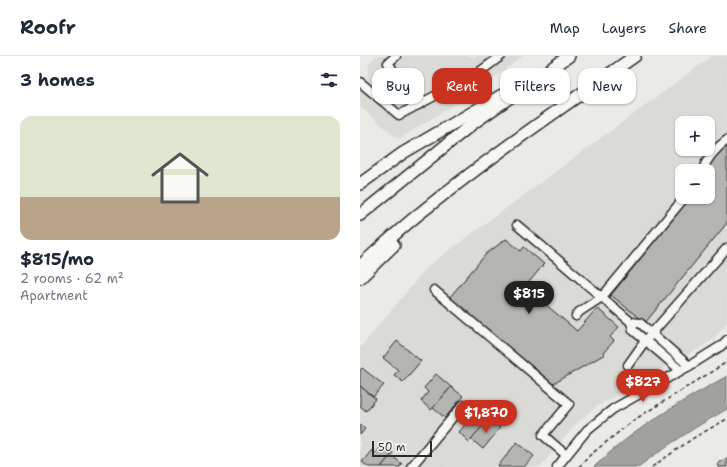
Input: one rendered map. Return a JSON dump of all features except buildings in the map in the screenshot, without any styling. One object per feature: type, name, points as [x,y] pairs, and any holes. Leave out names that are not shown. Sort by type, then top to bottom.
[{"type":"highway","points":[[552,68],[569,56]]},
{"type":"highway","points":[[360,266],[451,188],[570,101],[635,56]]},
{"type":"highway","points":[[360,184],[403,153],[500,97]]},
{"type":"highway","points":[[360,215],[472,124],[501,104]]},
{"type":"highway","points":[[360,278],[451,188]]},
{"type":"street","points":[[396,56],[388,63],[418,105]]},
{"type":"street","points":[[360,82],[399,115],[478,73],[501,56]]},
{"type":"street","points":[[705,164],[719,145],[727,140]]},
{"type":"street","points":[[576,316],[579,312],[602,296],[678,204]]},
{"type":"street","points":[[517,225],[602,296],[631,322],[633,330],[680,370]]},
{"type":"street","points":[[628,365],[646,341],[727,248]]},
{"type":"street","points":[[434,290],[569,404],[543,435],[566,455]]},
{"type":"street","points":[[631,322],[640,323],[689,366]]},
{"type":"street","points":[[556,467],[587,430],[614,409],[689,366],[721,346],[727,340]]},
{"type":"street","points":[[411,467],[463,405]]},
{"type":"path","points":[[579,467],[590,455],[634,420],[727,362]]},
{"type":"path","points":[[652,467],[690,440],[727,419]]},
{"type":"shaded area","points":[[376,56],[523,56],[507,68],[500,68],[500,73],[492,79],[492,68],[432,68],[432,104],[455,104],[399,139],[360,107],[360,87],[368,76],[369,64]]},
{"type":"shaded area","points":[[712,56],[727,56],[727,322],[715,337],[705,345],[597,406],[576,424],[540,467],[360,467],[360,348],[428,266]]},
{"type":"shaded area","points":[[727,376],[727,409],[664,448],[638,467],[594,467],[641,428],[675,406]]}]
